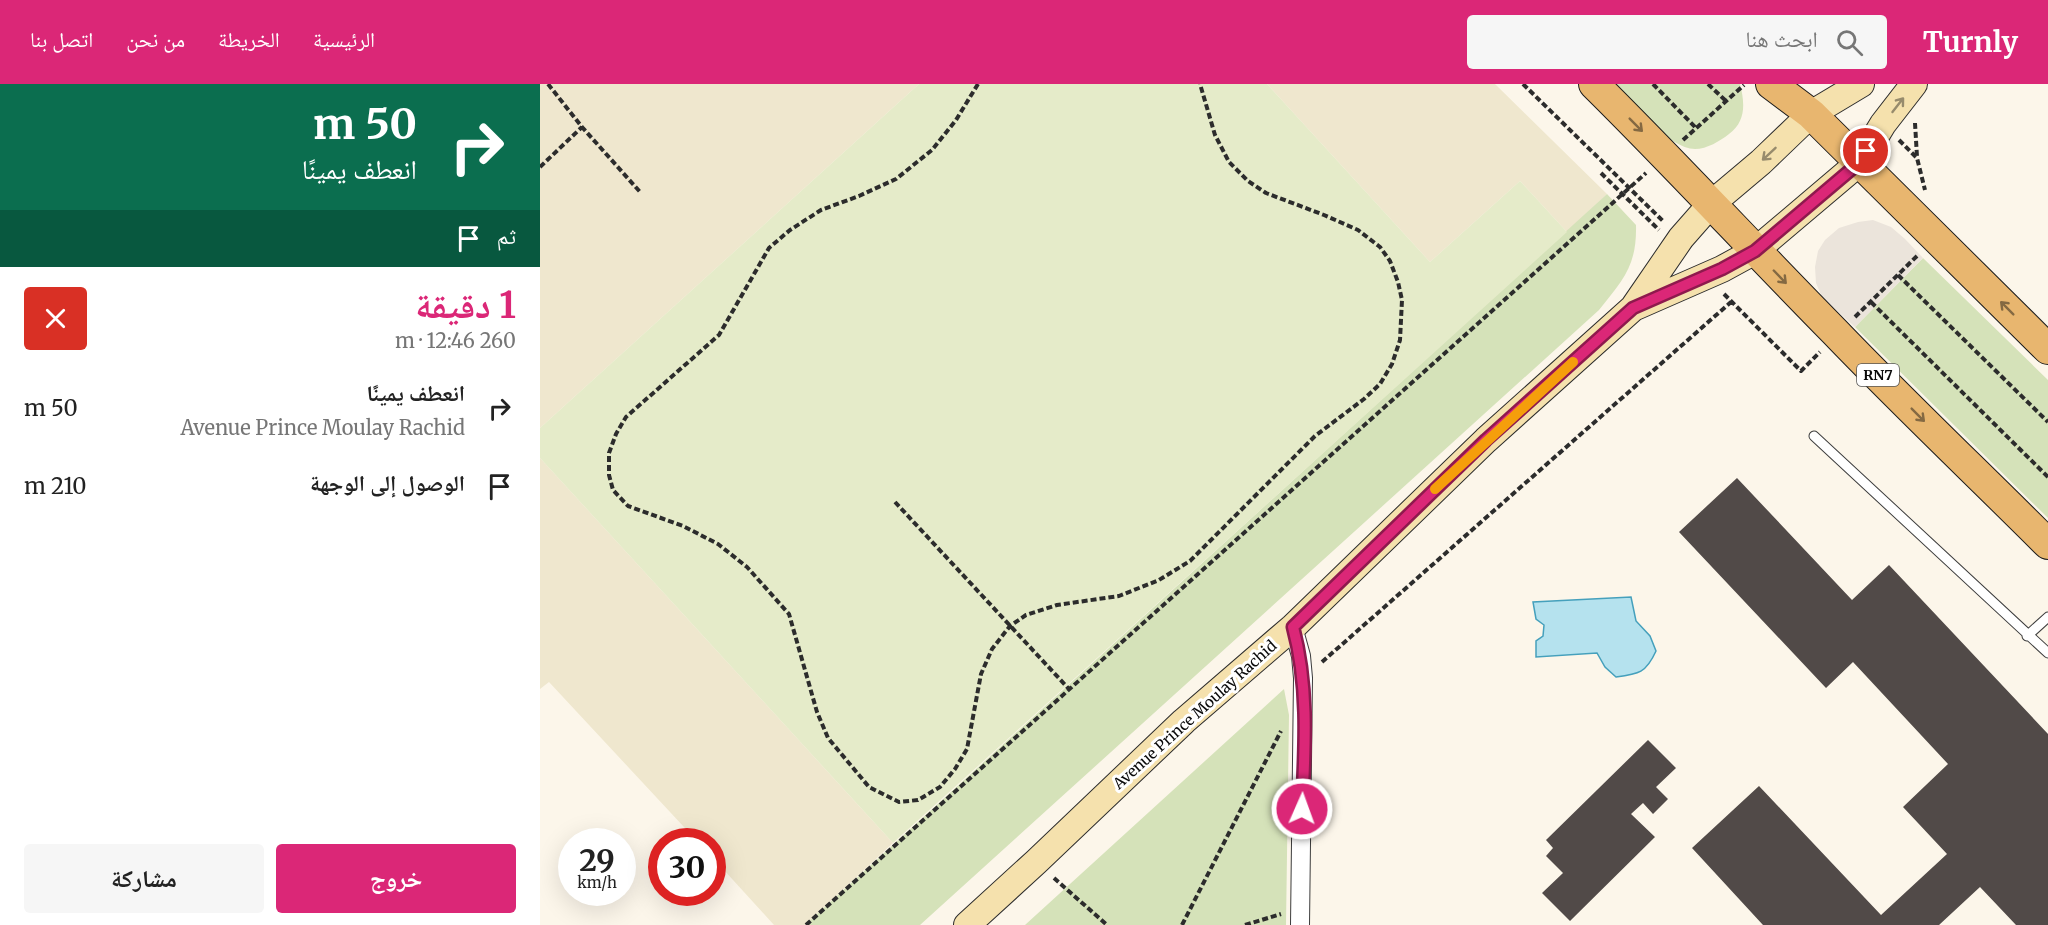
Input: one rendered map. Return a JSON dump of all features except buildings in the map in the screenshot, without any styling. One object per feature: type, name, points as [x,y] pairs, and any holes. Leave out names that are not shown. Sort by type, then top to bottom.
[{"type":"main road","name":"RN7","points":[[1594,84],[1666,155],[1710,205],[1837,335],[2048,544]]},
{"type":"main road","points":[[1771,84],[1811,114],[2048,349]]},
{"type":"street","name":"Avenue Prince Moulay Rachid","points":[[967,925],[1184,721],[1293,627],[1486,440],[1633,308],[1681,238],[1710,205],[1761,162],[1811,114],[1862,84]]},
{"type":"street","name":"Avenue Prince Moulay Rachid","points":[[1633,308],[1714,273],[1755,251],[1860,162],[1883,124],[1914,84]]},
{"type":"street","points":[[1293,627],[1301,656],[1303,678],[1300,925]]},
{"type":"lane","points":[[1814,436],[2027,636],[2048,653]]},
{"type":"lane","points":[[2027,636],[2048,617]]},
{"type":"path","points":[[548,84],[582,127],[641,193]]},
{"type":"path","points":[[978,84],[956,120],[932,150],[897,179],[821,210],[790,230],[769,248],[719,335],[626,417],[609,453],[609,475],[613,490],[628,506],[683,526],[718,544],[747,567],[789,614],[817,712],[828,738],[869,787],[899,802],[918,800],[940,787],[955,770],[967,749],[981,674],[992,649],[1010,626],[1026,615],[1057,605],[1119,596],[1159,580],[1190,561],[1315,436],[1380,384],[1392,364],[1400,340],[1402,300],[1390,261],[1380,247],[1358,230],[1266,193],[1248,181],[1229,162],[1215,135],[1200,84]]},
{"type":"path","points":[[1523,84],[1628,189],[1681,238]]},
{"type":"path","points":[[1653,84],[1696,128]]},
{"type":"path","points":[[1708,84],[1726,101]]},
{"type":"path","points":[[806,925],[1745,84]]},
{"type":"path","points":[[540,167],[582,127]]},
{"type":"path","points":[[1801,371],[1936,236]]},
{"type":"path","points":[[1898,274],[2048,422]]},
{"type":"path","points":[[1303,678],[1731,302]]},
{"type":"path","points":[[1870,302],[2048,477]]},
{"type":"path","points":[[895,502],[1069,690]]},
{"type":"path","points":[[1182,925],[1284,726]]},
{"type":"path","points":[[1036,862],[1107,925]]},
{"type":"path","points":[[1245,925],[1300,906]]},
{"type":"shaded area","points":[[540,84],[919,84],[540,428]]},
{"type":"shaded area","points":[[1267,84],[1495,84],[1607,194],[1567,232],[1520,181],[1430,262]]},
{"type":"shaded area","points":[[1873,220],[1891,227],[1923,258],[1855,327],[1822,297],[1816,283],[1815,267],[1818,251],[1825,240],[1839,228]]},
{"type":"shaded area","points":[[540,458],[893,843],[805,925],[774,925],[726,872],[726,828],[685,828],[549,682],[540,689]]},
{"type":"green space","points":[[919,84],[1267,84],[1430,262],[1520,181],[1567,232],[893,843],[540,458],[540,428]]},
{"type":"green space","points":[[1612,84],[1740,84],[1743,112],[1739,124],[1725,137],[1700,149],[1685,147],[1662,133]]},
{"type":"green space","points":[[1607,194],[1636,225],[1636,239],[1627,272],[1599,310],[920,925],[805,925]]},
{"type":"green space","points":[[1923,258],[2048,380],[2048,518],[1855,327]]},
{"type":"green space","points":[[1284,689],[1289,715],[1286,925],[1025,925]]},
{"type":"water","points":[[1631,597],[1636,621],[1650,636],[1656,651],[1649,664],[1641,671],[1616,677],[1605,667],[1597,653],[1536,657],[1536,641],[1543,636],[1544,625],[1536,619],[1533,602]]},
{"type":"slow traffic","points":[[1435,489],[1573,362]]},
{"type":"route","points":[[1302,809],[1303,678],[1301,656],[1293,627],[1486,440],[1633,308],[1722,269],[1755,251],[1860,162],[1866,151]]}]
